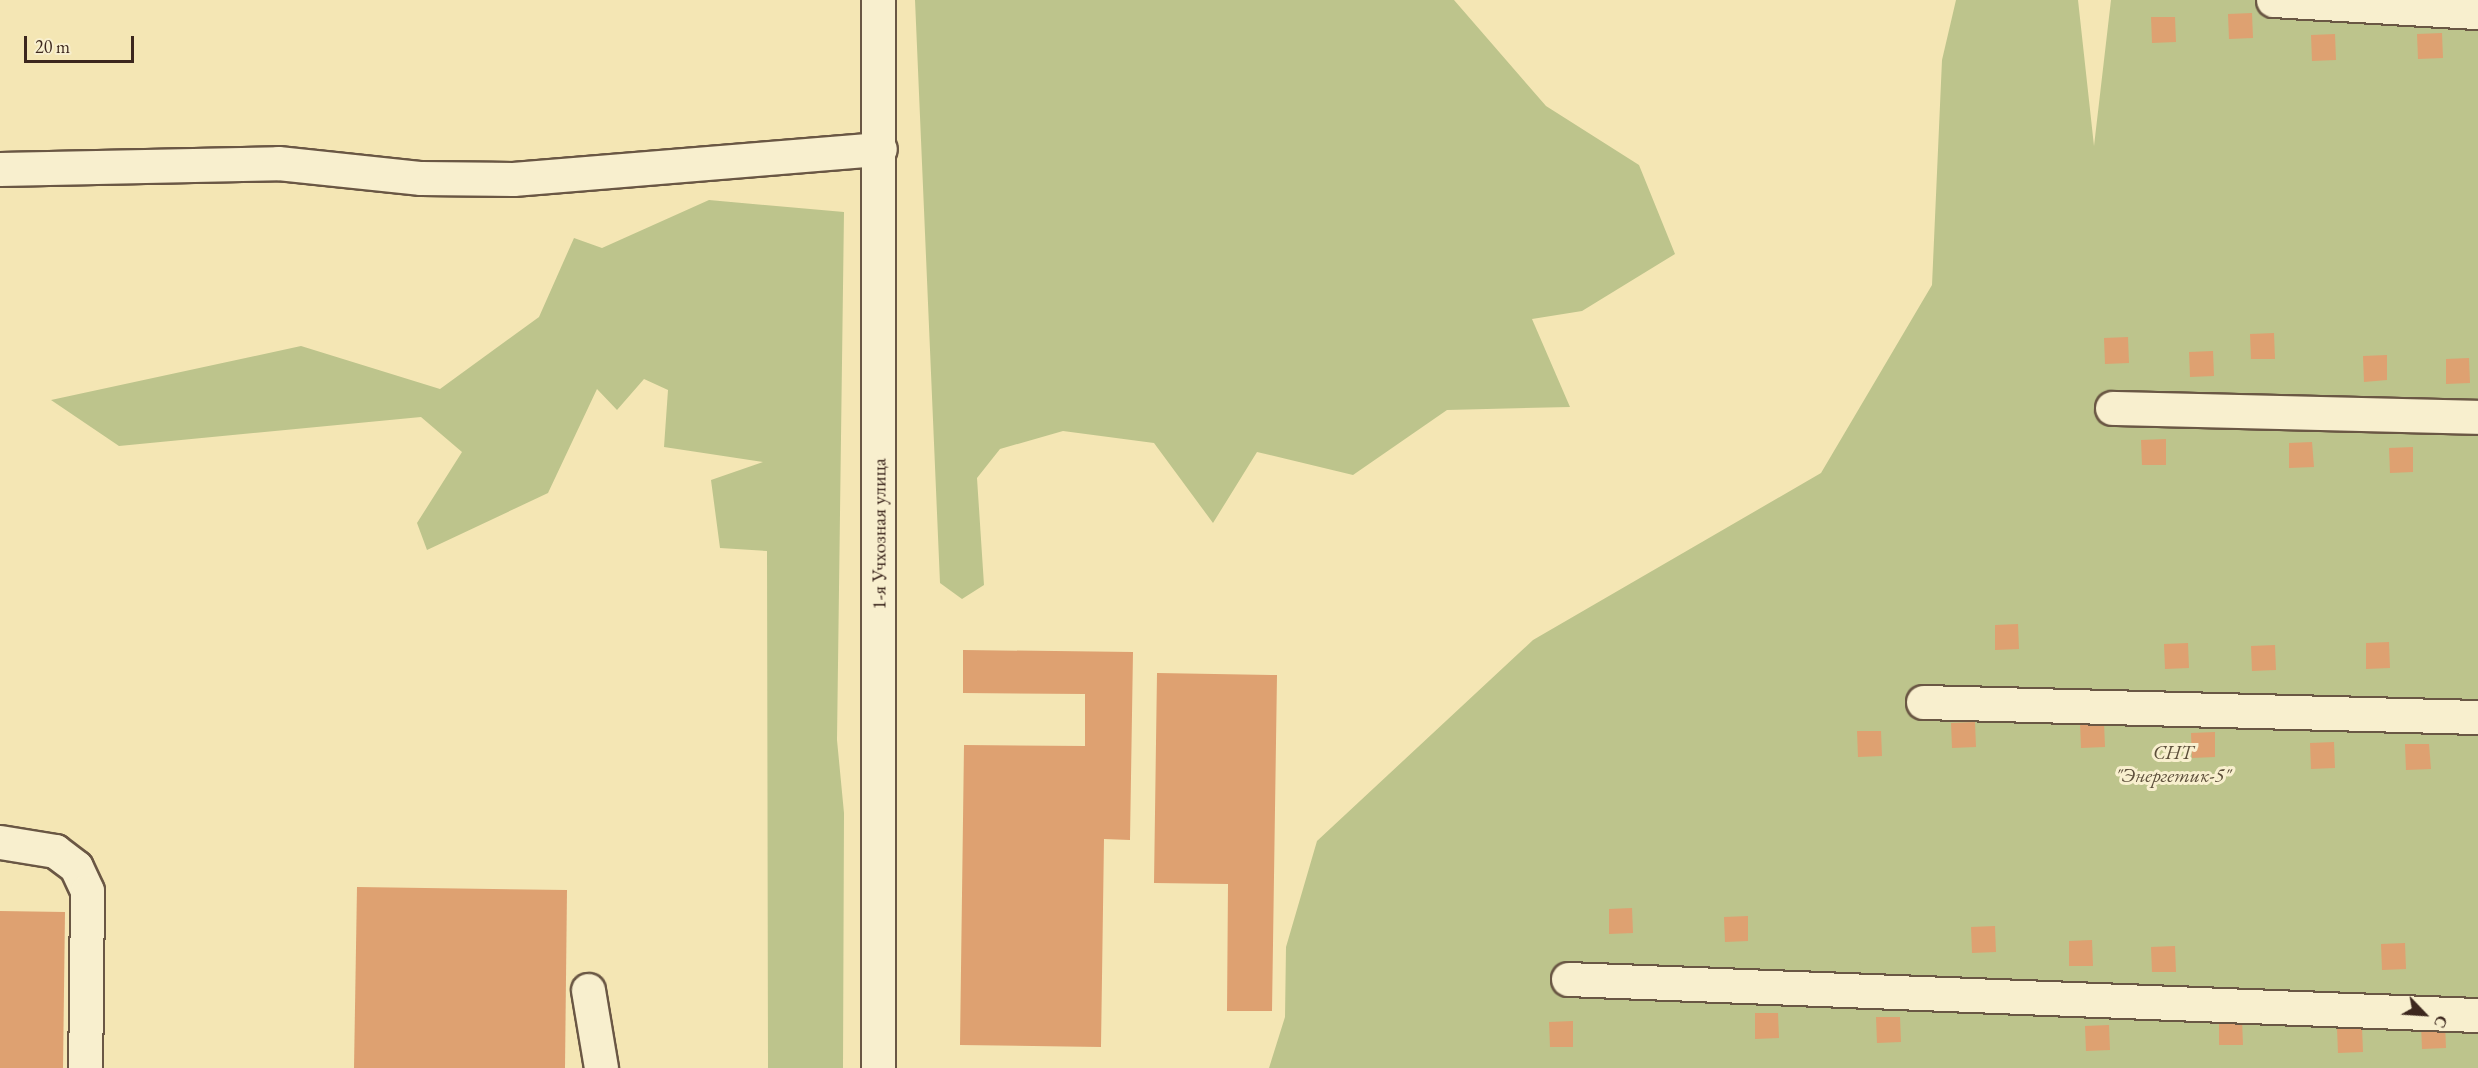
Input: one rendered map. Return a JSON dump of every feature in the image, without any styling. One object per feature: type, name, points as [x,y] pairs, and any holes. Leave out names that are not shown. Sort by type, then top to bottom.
[{"type":"street","name":"1-я Учхозная улица","points":[[878,0],[880,149],[878,1068]]},
{"type":"street","points":[[2273,0],[2478,12]]},
{"type":"street","points":[[0,169],[278,163],[421,178],[513,179],[880,149]]},
{"type":"street","points":[[2112,408],[2478,417]]},
{"type":"street","points":[[1923,702],[2478,717]]},
{"type":"street","points":[[0,842],[55,851],[76,867],[87,891],[85,1068]]},
{"type":"street","points":[[1568,979],[2478,1015]]},
{"type":"street","points":[[588,990],[602,1068]]},
{"type":"green space","points":[[915,0],[1454,0],[1546,106],[1639,165],[1675,254],[1582,311],[1532,319],[1570,407],[1447,410],[1353,475],[1257,452],[1213,523],[1154,443],[1063,431],[1000,449],[977,478],[984,585],[962,599],[940,583]]},
{"type":"green space","name":"СНТ \"Энергетик-5\"","points":[[1956,0],[2078,0],[2094,146],[2111,0],[2478,0],[2478,1068],[1269,1068],[1285,1017],[1286,947],[1317,841],[1533,640],[1821,473],[1932,285],[1942,60]]},
{"type":"green space","points":[[709,200],[844,212],[837,740],[844,813],[843,1068],[768,1068],[767,551],[720,548],[711,480],[763,462],[664,447],[668,390],[644,379],[617,410],[597,389],[548,493],[427,550],[417,523],[462,452],[421,417],[119,446],[51,400],[301,346],[440,389],[539,317],[574,238],[602,248]]},
{"type":"building","points":[[2252,13],[2253,38],[2229,39],[2228,14]]},
{"type":"building","points":[[2151,17],[2175,17],[2176,42],[2152,43]]},
{"type":"building","points":[[2442,33],[2443,58],[2418,59],[2417,34]]},
{"type":"building","points":[[2335,34],[2336,60],[2312,61],[2311,35]]},
{"type":"building","points":[[2274,333],[2275,359],[2251,359],[2250,334]]},
{"type":"building","points":[[2128,337],[2129,363],[2105,364],[2104,338]]},
{"type":"building","points":[[2213,351],[2214,376],[2190,377],[2189,352]]},
{"type":"building","points":[[2387,355],[2387,380],[2364,382],[2363,356]]},
{"type":"building","points":[[2469,358],[2470,383],[2446,384],[2446,359]]},
{"type":"building","points":[[2166,439],[2166,465],[2142,465],[2141,440]]},
{"type":"building","points":[[2312,442],[2314,467],[2289,468],[2289,443]]},
{"type":"building","points":[[2413,447],[2413,472],[2390,473],[2389,448]]},
{"type":"building","points":[[2018,624],[2019,649],[1995,650],[1995,625]]},
{"type":"building","points":[[2389,642],[2390,668],[2366,669],[2366,643]]},
{"type":"building","points":[[2188,643],[2189,668],[2165,669],[2164,644]]},
{"type":"building","points":[[2275,645],[2276,670],[2252,671],[2251,646]]},
{"type":"building","points":[[963,650],[1133,652],[1130,840],[1104,839],[1101,1047],[960,1045],[964,745],[1085,746],[1085,694],[963,693]]},
{"type":"building","points":[[1157,673],[1277,675],[1272,1011],[1227,1011],[1228,884],[1154,883]]},
{"type":"building","points":[[1975,722],[1976,747],[1952,748],[1951,723]]},
{"type":"building","points":[[2080,722],[2104,722],[2105,747],[2081,748]]},
{"type":"building","points":[[1857,731],[1881,731],[1882,756],[1858,757]]},
{"type":"building","points":[[2215,732],[2215,757],[2192,758],[2191,733]]},
{"type":"building","points":[[2334,742],[2335,768],[2311,769],[2310,743]]},
{"type":"building","points":[[2405,744],[2429,744],[2431,769],[2406,770]]},
{"type":"building","points":[[357,887],[567,890],[565,1068],[354,1068]]},
{"type":"building","points":[[1632,908],[1633,933],[1609,934],[1609,909]]},
{"type":"building","points":[[0,911],[65,912],[63,1068],[0,1068]]},
{"type":"building","points":[[1748,916],[1748,941],[1725,942],[1724,917]]},
{"type":"building","points":[[1995,926],[1996,952],[1972,953],[1971,927]]},
{"type":"building","points":[[2092,940],[2093,966],[2069,966],[2069,941]]},
{"type":"building","points":[[2405,943],[2406,969],[2382,970],[2381,944]]},
{"type":"building","points":[[2175,946],[2176,972],[2152,972],[2151,947]]},
{"type":"building","points":[[1755,1013],[1778,1013],[1779,1038],[1755,1039]]},
{"type":"building","points":[[1876,1017],[1900,1017],[1901,1042],[1877,1043]]},
{"type":"building","points":[[2242,1019],[2243,1045],[2219,1045],[2219,1020]]},
{"type":"building","points":[[1573,1021],[1573,1047],[1550,1047],[1549,1022]]},
{"type":"building","points":[[2445,1023],[2446,1048],[2422,1049],[2421,1024]]},
{"type":"building","points":[[2109,1025],[2110,1050],[2086,1051],[2085,1026]]},
{"type":"building","points":[[2362,1027],[2363,1052],[2338,1053],[2337,1028]]}]
